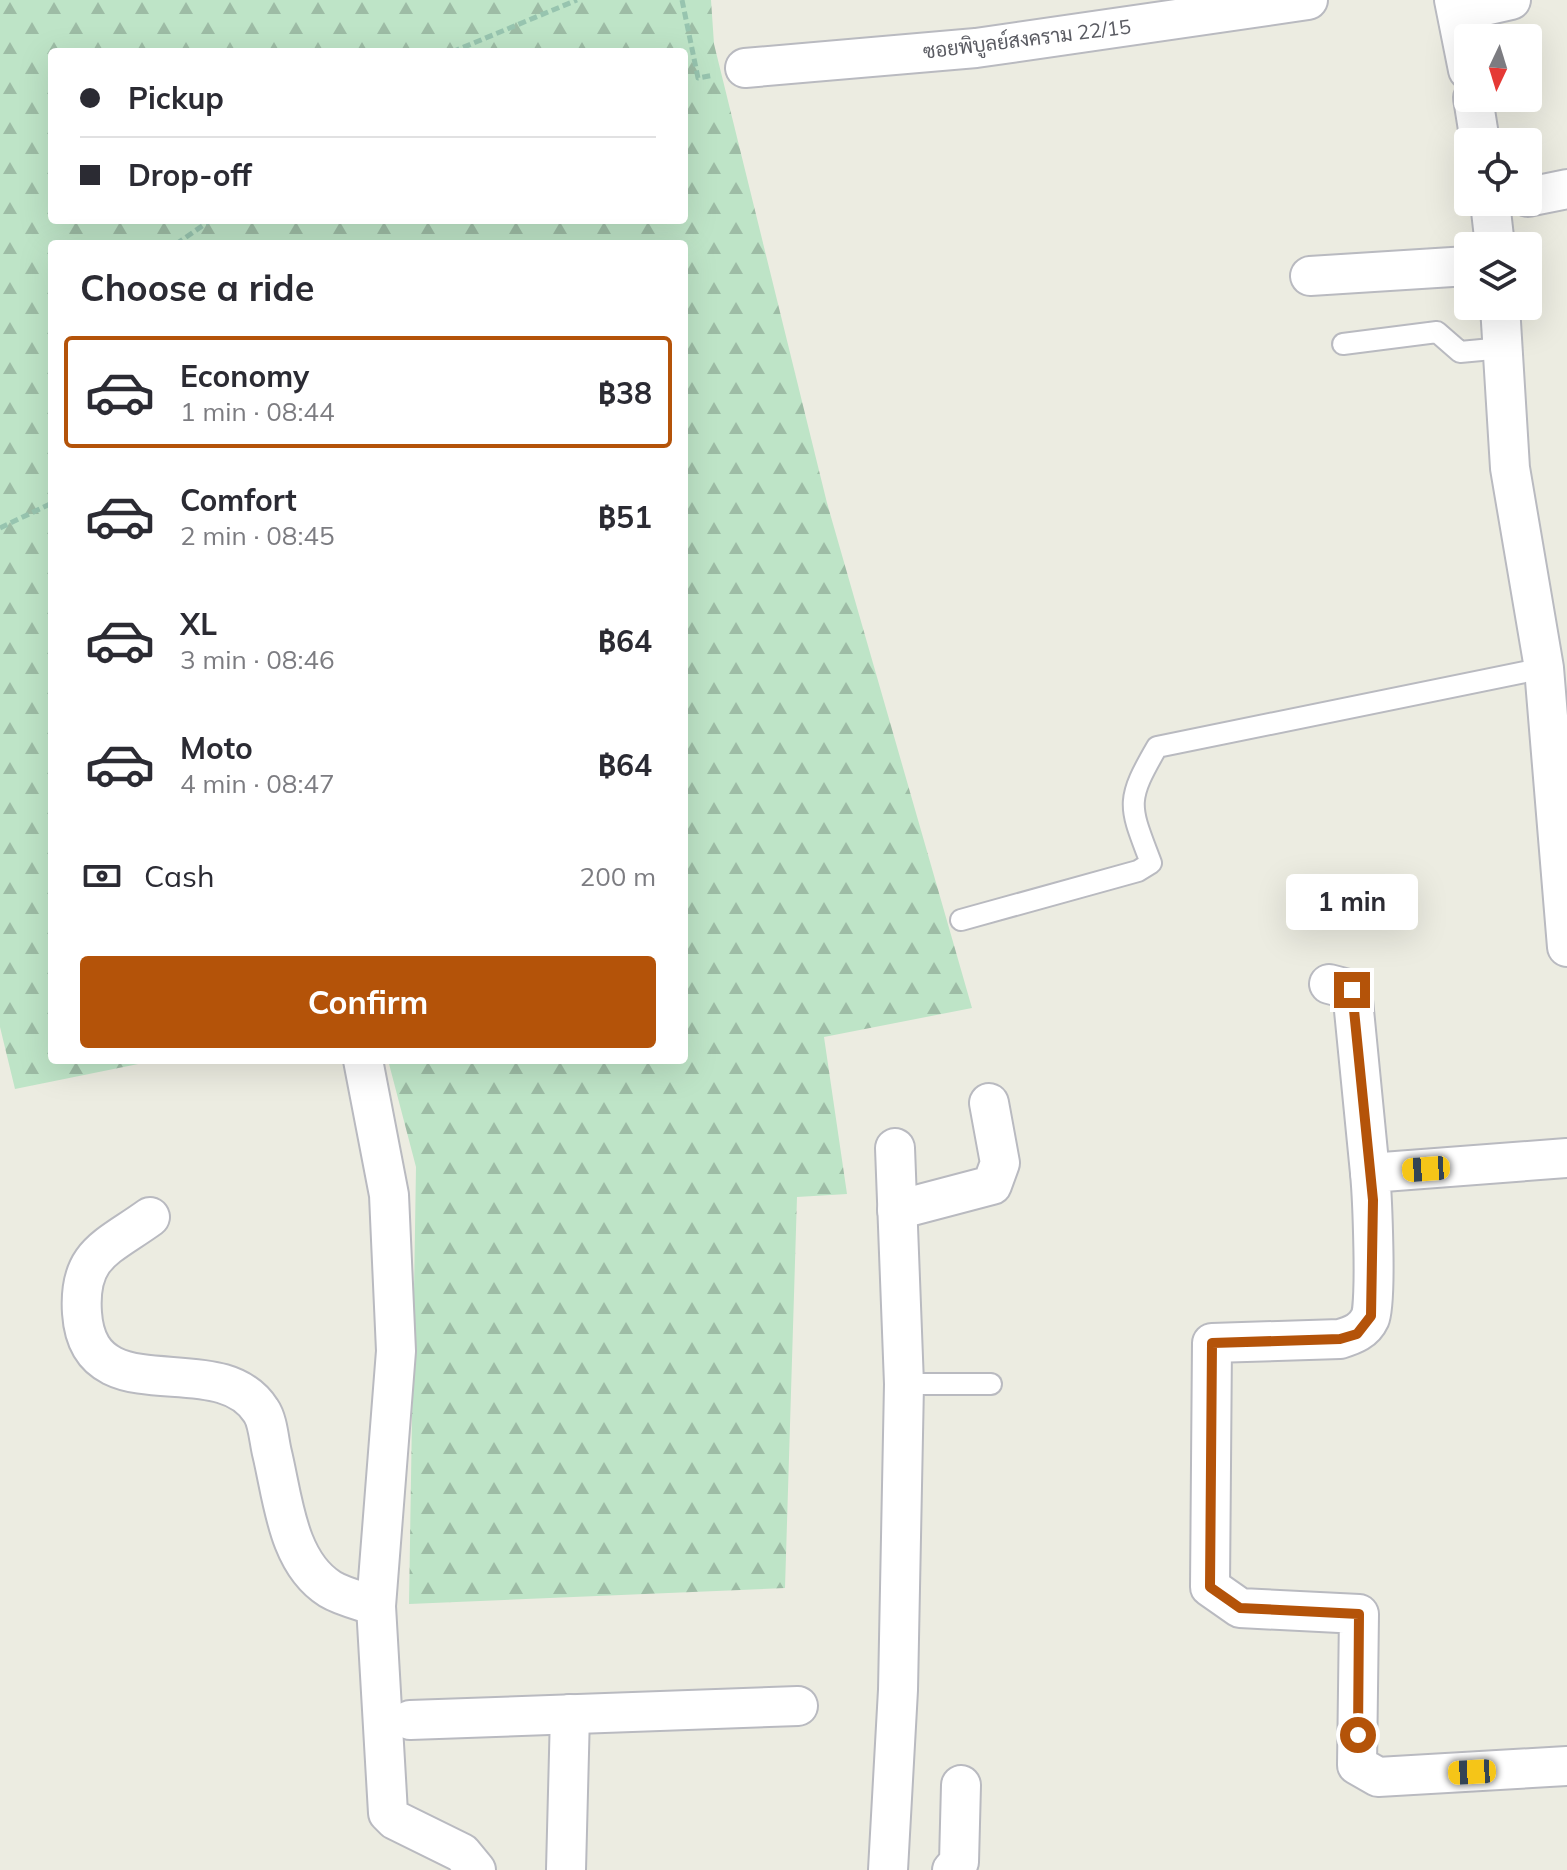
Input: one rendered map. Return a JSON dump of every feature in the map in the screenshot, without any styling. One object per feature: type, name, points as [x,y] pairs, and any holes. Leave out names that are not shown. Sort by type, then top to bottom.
[{"type":"street","name":"ซอยพิบูลย์สงคราม 22/15","points":[[745,68],[976,48],[1142,12],[1308,0]]},
{"type":"street","points":[[1456,6],[1511,0]]},
{"type":"street","points":[[1542,194],[1567,189]]},
{"type":"street","points":[[1310,276],[1454,267]]},
{"type":"street","points":[[1501,320],[1510,468],[1544,668],[1567,947]]},
{"type":"street","points":[[1329,984],[1352,990],[1373,1200],[1371,1316],[1357,1334],[1340,1339],[1212,1343],[1210,1587],[1240,1608],[1359,1614],[1357,1765],[1378,1777],[1567,1766]]},
{"type":"street","points":[[364,1064],[389,1195],[396,1351],[376,1606],[388,1813],[395,1820],[462,1853],[476,1870]]},
{"type":"street","points":[[897,1210],[992,1185],[1000,1163],[989,1103]]},
{"type":"street","points":[[888,1870],[898,1690],[904,1384],[895,1148]]},
{"type":"street","points":[[1370,1173],[1567,1158]]},
{"type":"street","points":[[150,1217],[88,1262],[81,1290],[84,1333],[93,1353],[116,1367],[164,1378],[216,1380],[242,1393],[262,1411],[297,1550],[311,1573],[331,1590],[376,1606]]},
{"type":"street","points":[[410,1720],[798,1706]]},
{"type":"street","points":[[566,1870],[570,1714]]},
{"type":"street","points":[[952,1870],[959,1862],[961,1785]]},
{"type":"lane","points":[[1343,344],[1437,332],[1460,352],[1503,348]]},
{"type":"lane","points":[[961,920],[1138,871],[1151,863],[1131,808],[1138,780],[1157,747],[1544,668]]},
{"type":"lane","points":[[904,1384],[991,1384]]},
{"type":"path","points":[[462,48],[577,0]]},
{"type":"path","points":[[682,0],[698,78],[745,68]]},
{"type":"path","points":[[182,240],[205,224]]},
{"type":"path","points":[[0,528],[48,505]]},
{"type":"green space","points":[[0,0],[711,0],[714,44],[827,503],[972,1008],[824,1037],[847,1194],[797,1197],[785,1588],[409,1604],[416,1167],[389,1064],[688,1064],[688,240],[48,240],[48,1064],[138,1064],[15,1089],[0,1027]]},
{"type":"route","points":[[1352,990],[1373,1200],[1371,1316],[1357,1334],[1340,1339],[1212,1343],[1210,1587],[1240,1608],[1359,1614],[1358,1735]]}]
